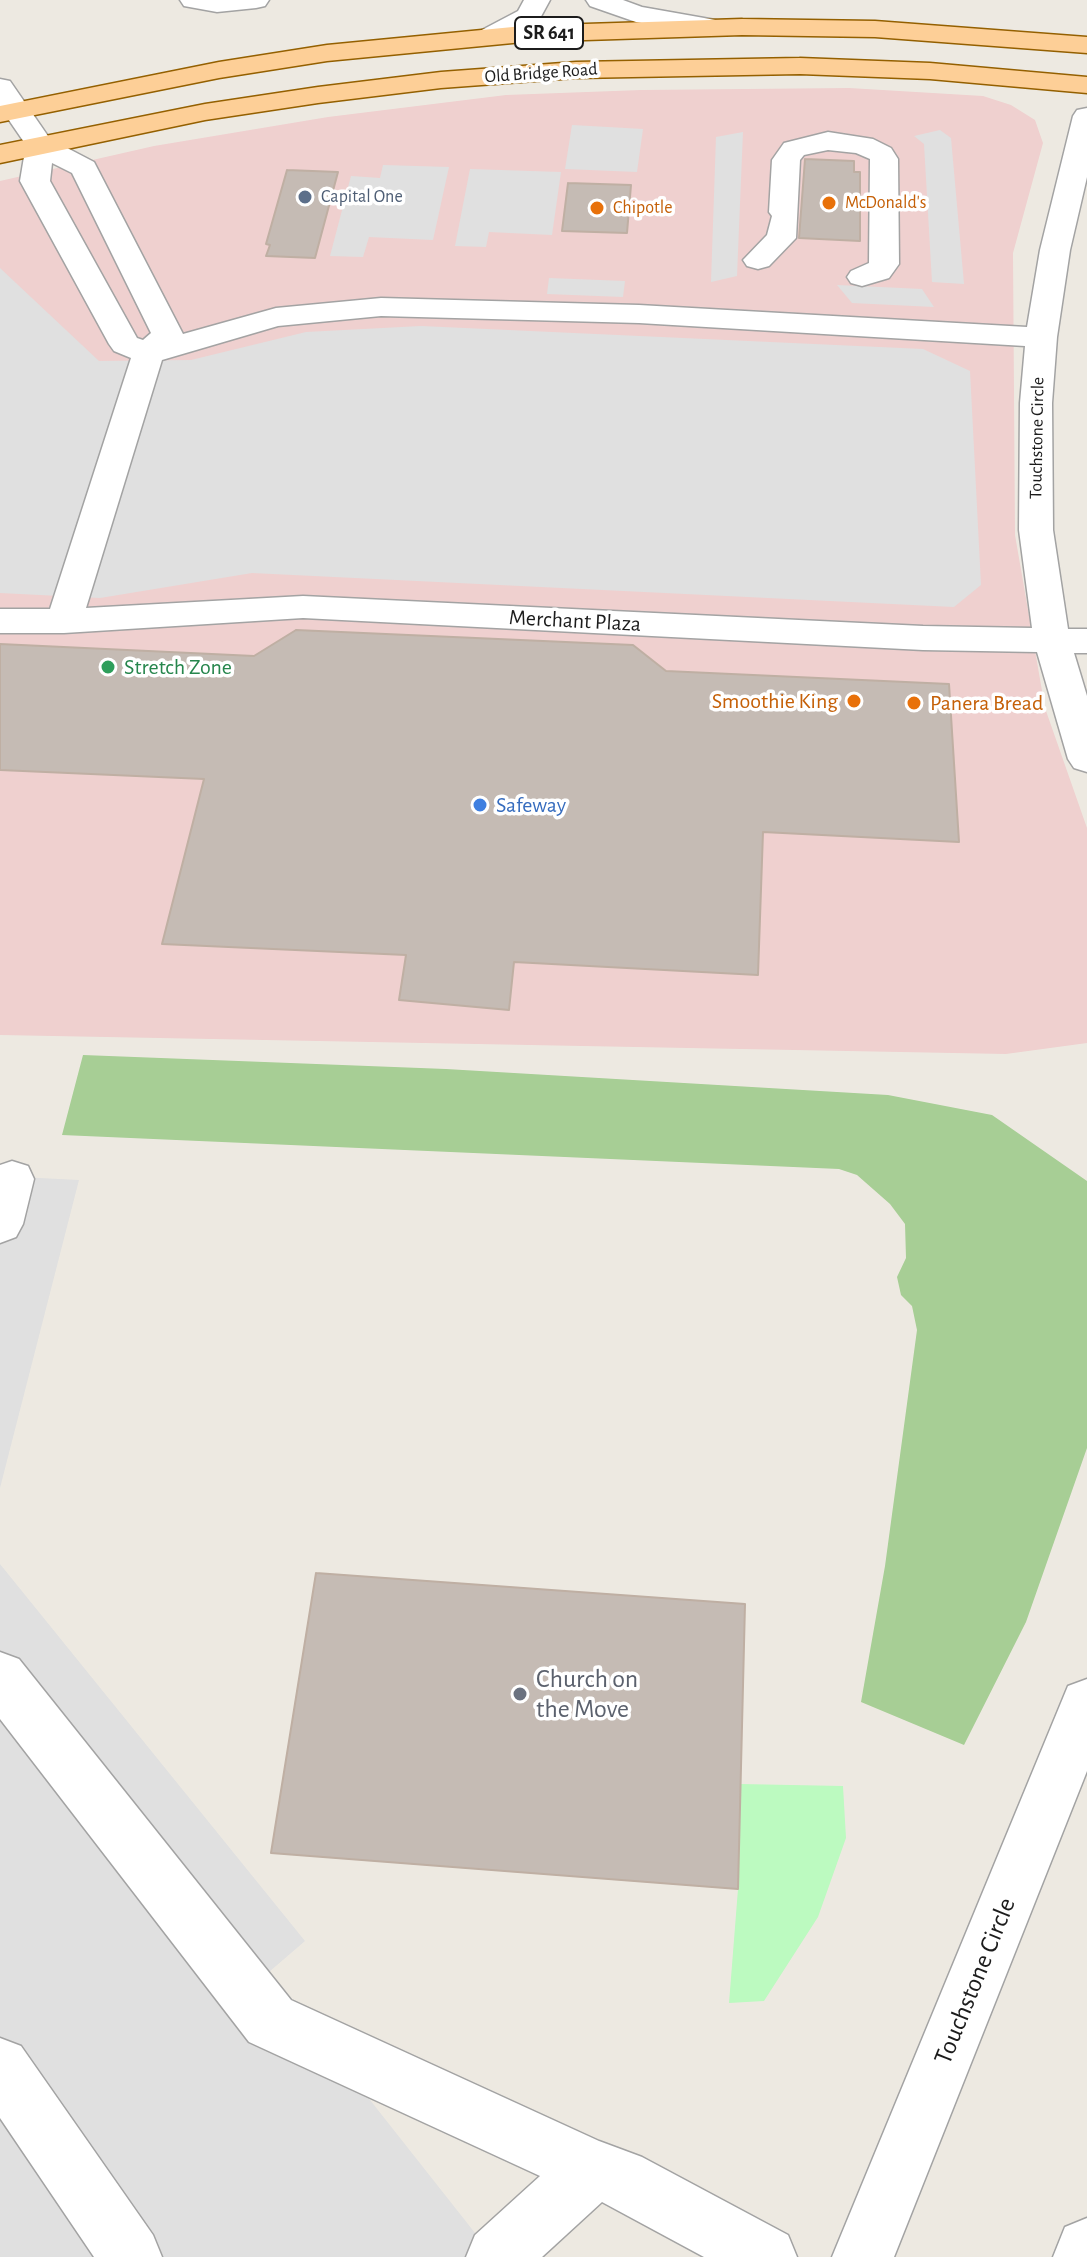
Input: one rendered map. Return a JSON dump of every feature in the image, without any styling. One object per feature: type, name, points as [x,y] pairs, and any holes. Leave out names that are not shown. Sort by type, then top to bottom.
[{"type":"main road","name":"Old Bridge Road","points":[[6,103],[327,53],[489,37],[712,27],[875,29],[1087,45]]},
{"type":"main road","name":"Old Bridge Road","points":[[0,154],[205,112],[325,94],[441,80],[576,70],[800,66],[930,71],[1087,85]]},
{"type":"street","points":[[193,0],[217,4],[256,0]]},
{"type":"street","points":[[489,37],[529,16],[537,0]]},
{"type":"street","points":[[599,0],[636,14],[712,27]]},
{"type":"street","points":[[6,103],[40,145],[84,168],[167,334],[148,354],[64,621]]},
{"type":"street","name":"Touchstone Circle","points":[[1087,116],[1055,250],[1041,337],[1036,403],[1036,530],[1069,641],[1075,727],[1087,759]]},
{"type":"street","points":[[758,260],[781,238],[786,160],[794,149],[828,141],[863,145],[881,154],[884,159],[884,264],[878,272],[862,277]]},
{"type":"street","points":[[40,145],[35,181],[125,344],[148,354],[276,317],[381,307],[639,314],[1041,337]]},
{"type":"street","name":"Merchant Plaza","points":[[0,621],[64,621],[303,607],[923,638],[1069,641]]},
{"type":"street","points":[[0,1224],[12,1179]]},
{"type":"street","points":[[0,1677],[270,2021],[593,2169],[621,2178],[766,2257]]},
{"type":"street","name":"Touchstone Circle","points":[[863,2257],[1087,1704]]},
{"type":"street","points":[[0,2067],[131,2257]]},
{"type":"street","points":[[497,2257],[593,2169]]},
{"type":"street","points":[[1084,2257],[1087,2249]]},
{"type":"shaded area","points":[[849,88],[983,96],[1011,105],[1035,120],[1043,143],[1013,253],[1015,535],[1045,708],[1087,828],[1087,1043],[1006,1054],[0,1035],[0,181],[154,146],[328,117],[506,95]]},
{"type":"shaded area","points":[[572,125],[643,129],[637,172],[565,169]]},
{"type":"shaded area","points":[[940,130],[951,138],[964,284],[932,282],[924,144],[914,136]]},
{"type":"shaded area","points":[[743,132],[737,276],[711,282],[716,137]]},
{"type":"shaded area","points":[[383,165],[449,167],[433,240],[369,237],[363,257],[330,256],[351,176],[380,178]]},
{"type":"shaded area","points":[[470,169],[561,172],[552,235],[489,232],[486,247],[455,246]]},
{"type":"shaded area","points":[[0,268],[99,361],[191,360],[306,332],[421,326],[923,349],[970,371],[981,585],[954,607],[252,573],[100,598],[0,593]]},
{"type":"shaded area","points":[[549,278],[625,281],[623,297],[547,294]]},
{"type":"shaded area","points":[[837,285],[922,289],[934,307],[852,303]]},
{"type":"shaded area","points":[[0,1176],[79,1180],[0,1488]]},
{"type":"shaded area","points":[[0,1564],[305,1941],[269,1972],[494,2257],[0,2257]]},
{"type":"green space","points":[[83,1055],[446,1069],[888,1095],[992,1115],[1087,1181],[1087,1448],[1026,1622],[964,1745],[861,1702],[885,1566],[917,1330],[912,1306],[901,1295],[897,1277],[906,1258],[905,1224],[890,1204],[857,1175],[839,1169],[62,1135]]},
{"type":"green space","points":[[740,1784],[843,1786],[846,1838],[818,1917],[764,2001],[729,2003],[738,1889]]},
{"type":"building","name":"McDonald's","points":[[805,159],[854,161],[854,172],[860,172],[860,241],[799,238]]},
{"type":"building","name":"Capital One","points":[[287,170],[338,172],[315,258],[266,256],[270,245],[266,244]]},
{"type":"building","name":"Chipotle","points":[[568,183],[631,185],[627,233],[562,231]]},
{"type":"building","name":"Safeway","points":[[296,630],[633,645],[666,671],[949,684],[959,842],[763,832],[758,975],[514,962],[509,1010],[399,1000],[406,955],[162,944],[204,779],[0,770],[0,644],[254,656]]},
{"type":"building","name":"Church on the Move","points":[[316,1573],[745,1604],[738,1889],[271,1853]]},
{"type":"place","name":"Capital One","points":[[305,197]]},
{"type":"place","name":"McDonald's","points":[[829,203]]},
{"type":"place","name":"Chipotle","points":[[597,208]]},
{"type":"place","name":"Stretch Zone","points":[[108,667]]},
{"type":"place","name":"Smoothie King","points":[[854,701]]},
{"type":"place","name":"Panera Bread","points":[[914,703]]},
{"type":"place","name":"Safeway","points":[[480,805]]},
{"type":"place","name":"Church on the Move","points":[[520,1694]]}]
